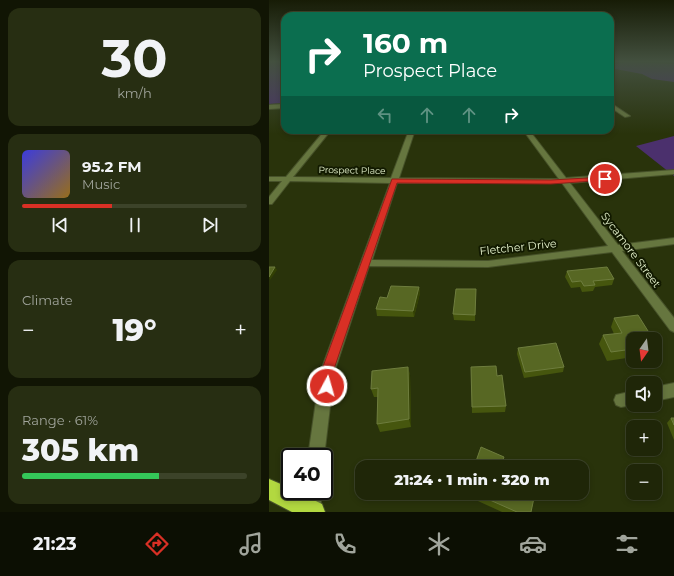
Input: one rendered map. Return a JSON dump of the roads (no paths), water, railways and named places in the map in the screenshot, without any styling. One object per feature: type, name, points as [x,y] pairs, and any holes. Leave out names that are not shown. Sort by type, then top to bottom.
[{"type":"highway","points":[[269,489],[312,506]]},
{"type":"street","points":[[269,107],[281,106]]},
{"type":"street","points":[[614,108],[627,116]]},
{"type":"street","points":[[269,202],[325,134]]},
{"type":"street","points":[[318,448],[327,372],[411,134]]},
{"type":"street","name":"Sycamore Street","points":[[529,134],[674,327]]},
{"type":"street","name":"Prospect Place","points":[[269,179],[565,181],[674,172]]},
{"type":"street","name":"Fletcher Drive","points":[[365,263],[488,264],[674,241]]},
{"type":"street","points":[[662,393],[674,390]]}]
